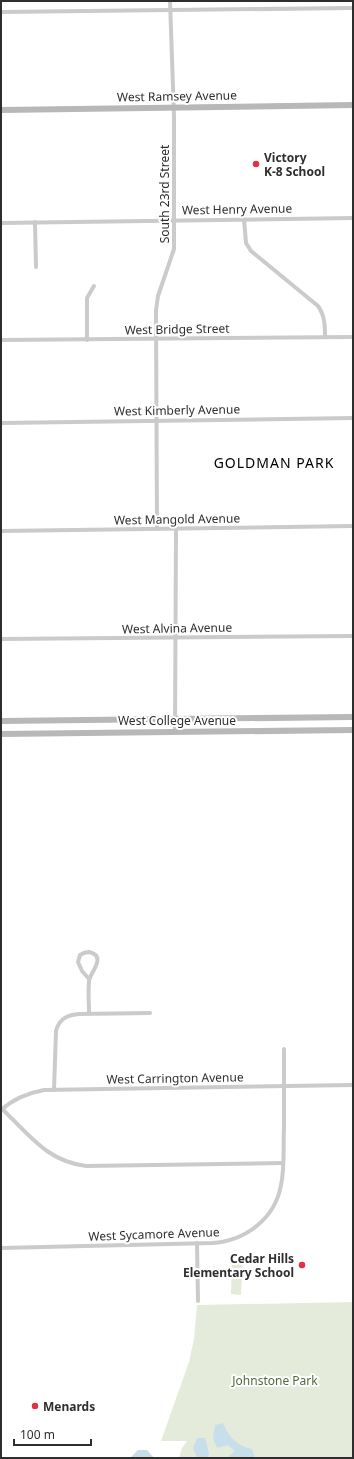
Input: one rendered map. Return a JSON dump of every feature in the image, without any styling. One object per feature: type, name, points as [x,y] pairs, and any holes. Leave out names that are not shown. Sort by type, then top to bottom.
[{"type":"main road","name":"West Ramsey Avenue","points":[[1,110],[353,105]]},
{"type":"main road","name":"West College Avenue","points":[[1,721],[353,717]]},
{"type":"main road","name":"West College Avenue","points":[[1,734],[353,730]]},
{"type":"street","name":"South 23rd Street","points":[[157,529],[156,310],[158,296],[174,249],[174,107],[170,1]]},
{"type":"street","points":[[1,12],[353,8]]},
{"type":"street","name":"West Henry Avenue","points":[[1,223],[353,218]]},
{"type":"street","points":[[244,219],[246,243],[251,251],[318,306],[324,319],[325,338]]},
{"type":"street","points":[[35,222],[36,267]]},
{"type":"street","points":[[87,340],[87,298],[94,286]]},
{"type":"street","name":"West Bridge Street","points":[[1,340],[353,337]]},
{"type":"street","name":"West Kimberly Avenue","points":[[1,423],[353,418]]},
{"type":"street","name":"West Mangold Avenue","points":[[1,531],[353,526]]},
{"type":"street","points":[[175,731],[176,529]]},
{"type":"street","name":"West Alvina Avenue","points":[[1,639],[353,636]]},
{"type":"street","points":[[88,979],[78,964],[79,957],[82,953],[86,952],[93,954],[97,959],[96,966],[88,979],[89,1013]]},
{"type":"street","points":[[54,1090],[55,1037],[57,1026],[60,1021],[73,1014],[150,1013]]},
{"type":"street","name":"West Sycamore Avenue","points":[[1,1248],[222,1242],[235,1239],[252,1230],[272,1209],[278,1198],[282,1180],[284,1049]]},
{"type":"street","name":"West Carrington Avenue","points":[[1,1109],[33,1092],[54,1090],[353,1085]]},
{"type":"street","points":[[1,1109],[47,1153],[75,1164],[91,1166],[283,1163]]},
{"type":"street","points":[[197,1243],[198,1301]]},
{"type":"green space","points":[[232,1260],[243,1260],[241,1295],[231,1294]]},
{"type":"green space","name":"Johnstone Park","points":[[353,1302],[353,1458],[179,1458],[182,1448],[187,1441],[161,1441],[189,1362],[194,1339],[197,1305]]},
{"type":"water","points":[[223,1423],[234,1440],[242,1446],[252,1449],[255,1458],[230,1458],[229,1456],[235,1451],[228,1445],[217,1448],[213,1438],[215,1425]]},
{"type":"water","points":[[197,1438],[205,1438],[209,1453],[208,1458],[197,1458],[193,1448]]},
{"type":"water","points":[[138,1450],[147,1450],[154,1458],[131,1458]]},
{"type":"place","name":"Victory K-8 School","points":[[256,164]]},
{"type":"place","name":"Cedar Hills Elementary School","points":[[302,1265]]},
{"type":"place","name":"Menards","points":[[35,1406]]},
{"type":"district","name":"GOLDMAN PARK","points":[[274,462]]}]
